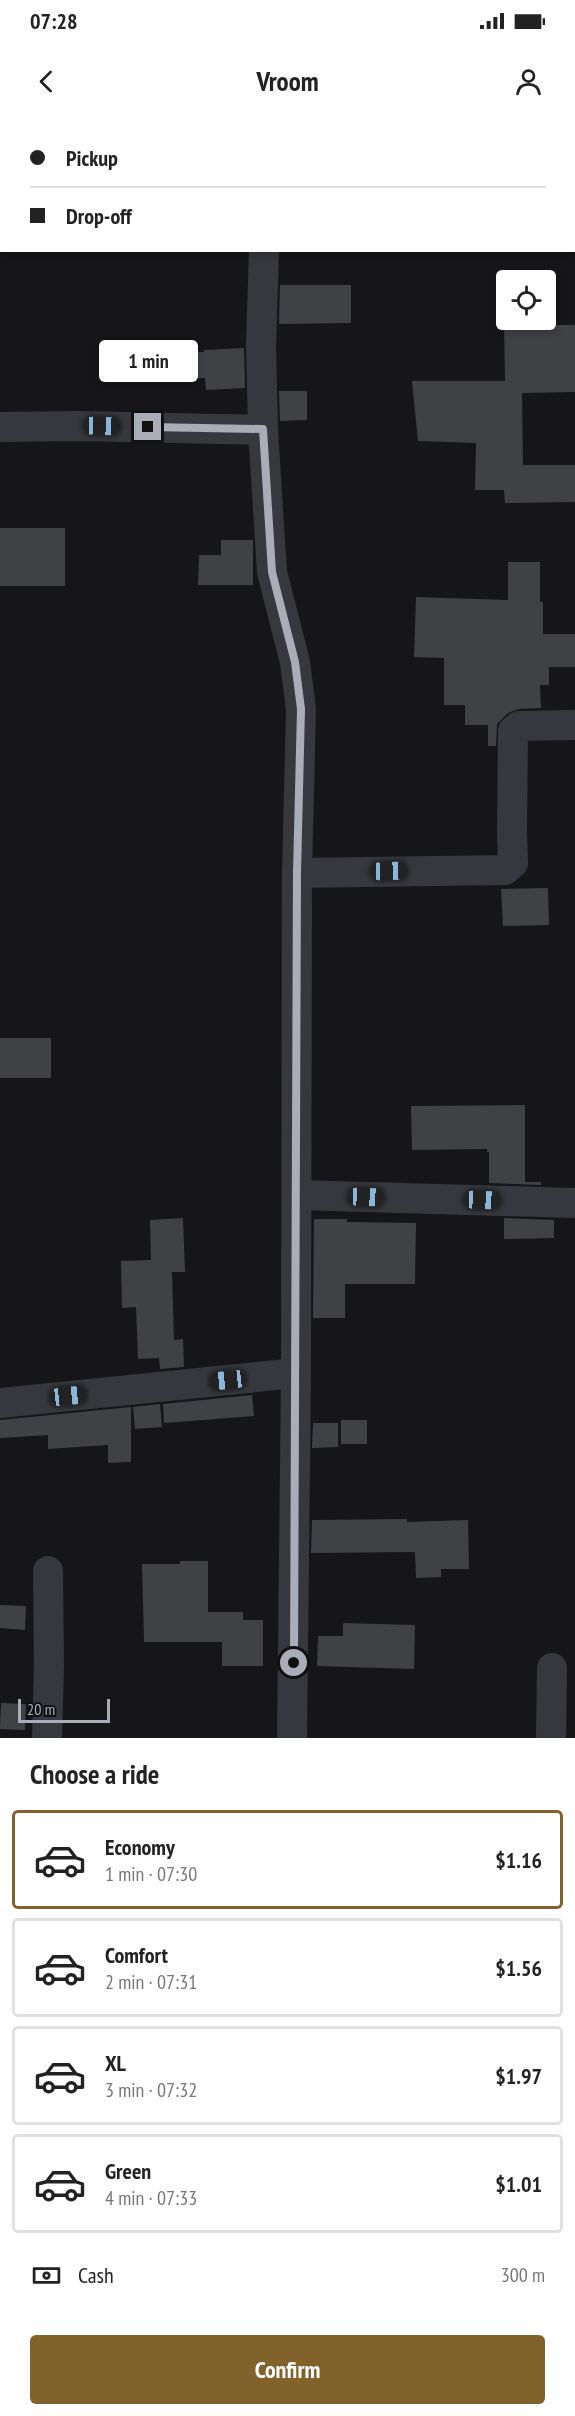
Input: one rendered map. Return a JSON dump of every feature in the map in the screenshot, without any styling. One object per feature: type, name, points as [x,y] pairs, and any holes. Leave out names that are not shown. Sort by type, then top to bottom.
[{"type":"street","points":[[264,252],[261,346],[263,429],[272,572],[295,662],[301,709],[297,873],[296,1373],[292,1738]]},
{"type":"street","points":[[0,427],[263,429]]},
{"type":"street","points":[[297,873],[504,870],[513,863],[513,731],[519,726],[575,725]]},
{"type":"street","points":[[297,1195],[575,1203]]},
{"type":"street","points":[[0,1403],[296,1373]]},
{"type":"street","points":[[47,1738],[48,1571]]},
{"type":"street","points":[[551,1738],[552,1668]]},
{"type":"building","points":[[280,285],[351,285],[351,323],[279,324]]},
{"type":"building","points":[[556,325],[575,325],[575,392],[522,393],[523,465],[575,465],[575,502],[505,503],[504,490],[475,490],[476,443],[418,441],[412,381],[505,381],[504,330],[556,330]]},
{"type":"building","points":[[244,348],[245,388],[206,390],[205,378],[116,379],[116,353],[204,352],[204,350]]},
{"type":"building","points":[[279,391],[307,391],[307,420],[280,421]]},
{"type":"building","points":[[0,528],[65,528],[65,586],[0,586]]},
{"type":"building","points":[[221,540],[253,540],[253,585],[198,585],[199,555],[221,555]]},
{"type":"building","points":[[508,562],[540,562],[543,634],[575,634],[575,667],[549,667],[549,685],[540,685],[541,708],[519,709],[508,713],[497,724],[496,746],[488,746],[488,725],[465,725],[465,705],[444,705],[444,658],[414,657],[416,597],[508,600]]},
{"type":"building","points":[[548,888],[549,925],[503,926],[501,889]]},
{"type":"building","points":[[0,1038],[51,1038],[51,1078],[0,1078]]},
{"type":"building","points":[[525,1105],[525,1182],[541,1182],[541,1185],[489,1183],[489,1152],[487,1149],[412,1150],[411,1106]]},
{"type":"building","points":[[183,1218],[185,1272],[172,1272],[174,1340],[183,1339],[184,1367],[160,1369],[159,1358],[138,1359],[136,1307],[122,1308],[121,1261],[151,1260],[150,1220]]},
{"type":"building","points":[[504,1218],[554,1220],[554,1238],[504,1239]]},
{"type":"building","points":[[314,1219],[416,1223],[415,1284],[345,1284],[345,1318],[313,1318]]},
{"type":"building","points":[[252,1395],[254,1416],[164,1423],[163,1404]]},
{"type":"building","points":[[160,1404],[162,1427],[135,1429],[133,1407]]},
{"type":"building","points":[[131,1407],[131,1462],[108,1463],[108,1445],[48,1449],[48,1435],[0,1438],[0,1420]]},
{"type":"building","points":[[341,1420],[367,1420],[367,1444],[341,1444]]},
{"type":"building","points":[[313,1423],[338,1423],[338,1447],[312,1448]]},
{"type":"building","points":[[407,1519],[407,1522],[468,1520],[469,1569],[441,1569],[441,1577],[416,1578],[415,1552],[311,1553],[312,1520]]},
{"type":"building","points":[[180,1561],[208,1561],[208,1612],[243,1612],[243,1620],[263,1620],[263,1666],[222,1666],[222,1642],[144,1642],[142,1564],[180,1564]]},
{"type":"building","points":[[0,1605],[26,1606],[25,1630],[0,1628]]},
{"type":"building","points":[[343,1623],[415,1625],[414,1669],[317,1666],[318,1636],[343,1636]]},
{"type":"building","points":[[1,1703],[26,1704],[25,1730],[0,1729]]},
{"type":"route","points":[[148,427],[263,429],[272,572],[295,662],[301,709],[297,873],[294,1663]]}]
